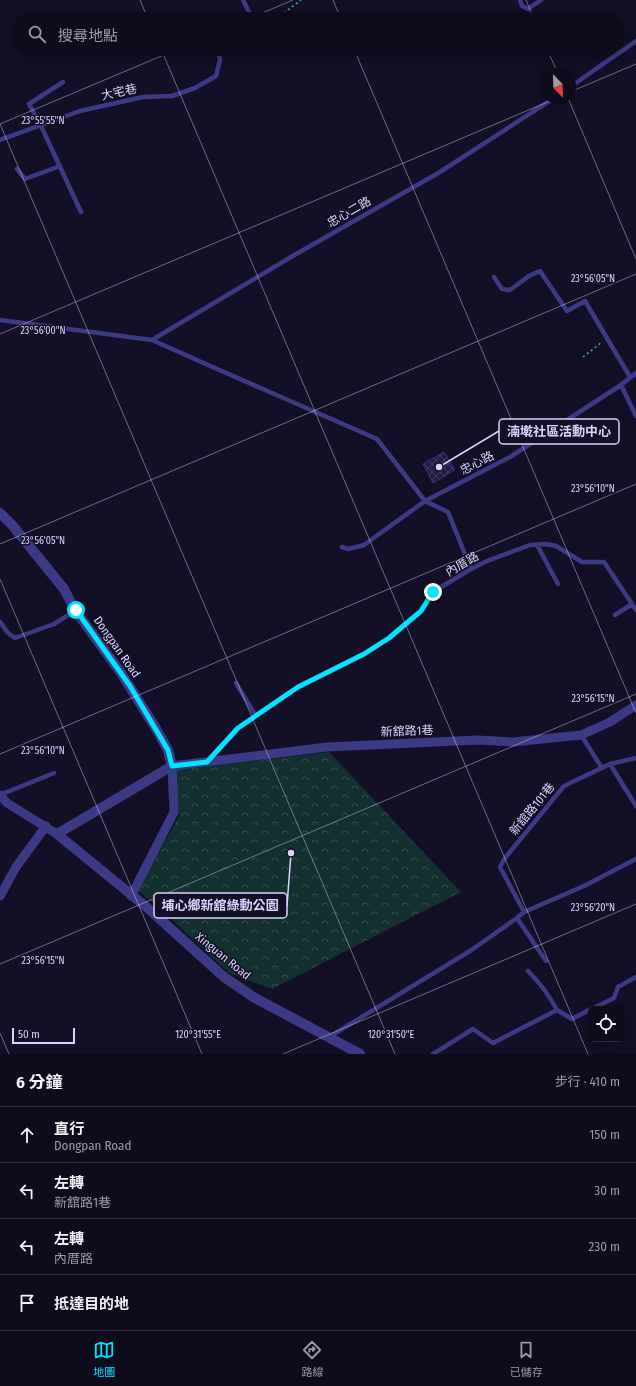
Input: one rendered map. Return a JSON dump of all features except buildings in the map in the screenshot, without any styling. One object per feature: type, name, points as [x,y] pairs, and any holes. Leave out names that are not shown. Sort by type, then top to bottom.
[{"type":"street","name":"Dongpan Road","points":[[0,513],[13,526],[64,588],[76,610],[130,686],[168,750],[172,766]]},
{"type":"street","name":"新舘路1巷","points":[[172,766],[327,746],[477,740],[513,742],[582,735],[610,722],[636,706]]},
{"type":"street","points":[[57,834],[68,826],[172,766],[174,812],[131,896]]},
{"type":"street","name":"Xinguan Road","points":[[0,795],[7,803],[57,834],[150,910],[224,977],[255,998],[360,1054]]},
{"type":"street","points":[[0,896],[16,867],[46,826]]},
{"type":"lane","points":[[243,0],[249,12]]},
{"type":"lane","points":[[520,0],[522,6],[528,8],[541,0]]},
{"type":"lane","points":[[624,49],[636,41]]},
{"type":"lane","name":"大宅巷","points":[[0,140],[80,111],[143,97],[172,96],[195,88],[216,76],[220,60],[219,56]]},
{"type":"lane","points":[[576,83],[614,56]]},
{"type":"lane","points":[[64,82],[29,104],[82,212]]},
{"type":"lane","name":"忠心二路","points":[[152,340],[291,257],[440,172],[545,104]]},
{"type":"lane","points":[[17,169],[25,179],[60,166]]},
{"type":"lane","points":[[494,277],[502,289],[510,290],[529,276],[540,271],[567,311],[585,301],[630,377]]},
{"type":"lane","points":[[0,320],[152,340],[377,438],[425,501],[448,512],[471,569]]},
{"type":"lane","name":"忠心路","points":[[342,547],[348,549],[364,545],[425,501],[510,457],[621,385],[636,373]]},
{"type":"lane","points":[[621,385],[636,416]]},
{"type":"lane","name":"內厝路","points":[[207,762],[238,728],[298,687],[364,654],[389,638],[421,611],[433,592],[471,569],[513,551],[530,545],[546,544],[556,546],[582,562],[604,562],[636,610]]},
{"type":"lane","points":[[537,545],[558,584]]},
{"type":"lane","points":[[615,615],[632,604]]},
{"type":"lane","points":[[0,622],[8,633],[16,638],[54,624],[76,610]]},
{"type":"lane","points":[[236,684],[256,716]]},
{"type":"lane","points":[[582,735],[602,768]]},
{"type":"lane","name":"新舘路101巷","points":[[524,912],[500,868],[505,858],[564,786],[610,764],[636,758]]},
{"type":"lane","points":[[610,764],[636,806]]},
{"type":"lane","points":[[0,795],[54,772]]},
{"type":"lane","points":[[329,1037],[470,951],[524,912],[584,886],[636,859]]},
{"type":"lane","points":[[517,918],[546,961]]},
{"type":"lane","points":[[528,971],[539,982],[557,1010],[572,1019],[588,1011]]},
{"type":"lane","points":[[597,1006],[614,998],[618,987],[636,977]]},
{"type":"lane","points":[[432,1054],[474,1029],[493,1043],[557,1010]]},
{"type":"path","points":[[285,12],[301,0]]},
{"type":"path","points":[[583,357],[606,338]]},
{"type":"green space","points":[[329,752],[461,892],[272,989],[229,973],[158,907],[137,890],[179,816],[175,770]]},
{"type":"place","name":"湳墘社區活動中心","points":[[439,467]]},
{"type":"place","name":"埔心鄉新舘綠動公園","points":[[291,853]]},
{"type":"route","points":[[76,610],[130,686],[168,750],[172,766],[207,762],[238,728],[298,687],[364,654],[404,627],[421,611],[433,592]]}]
